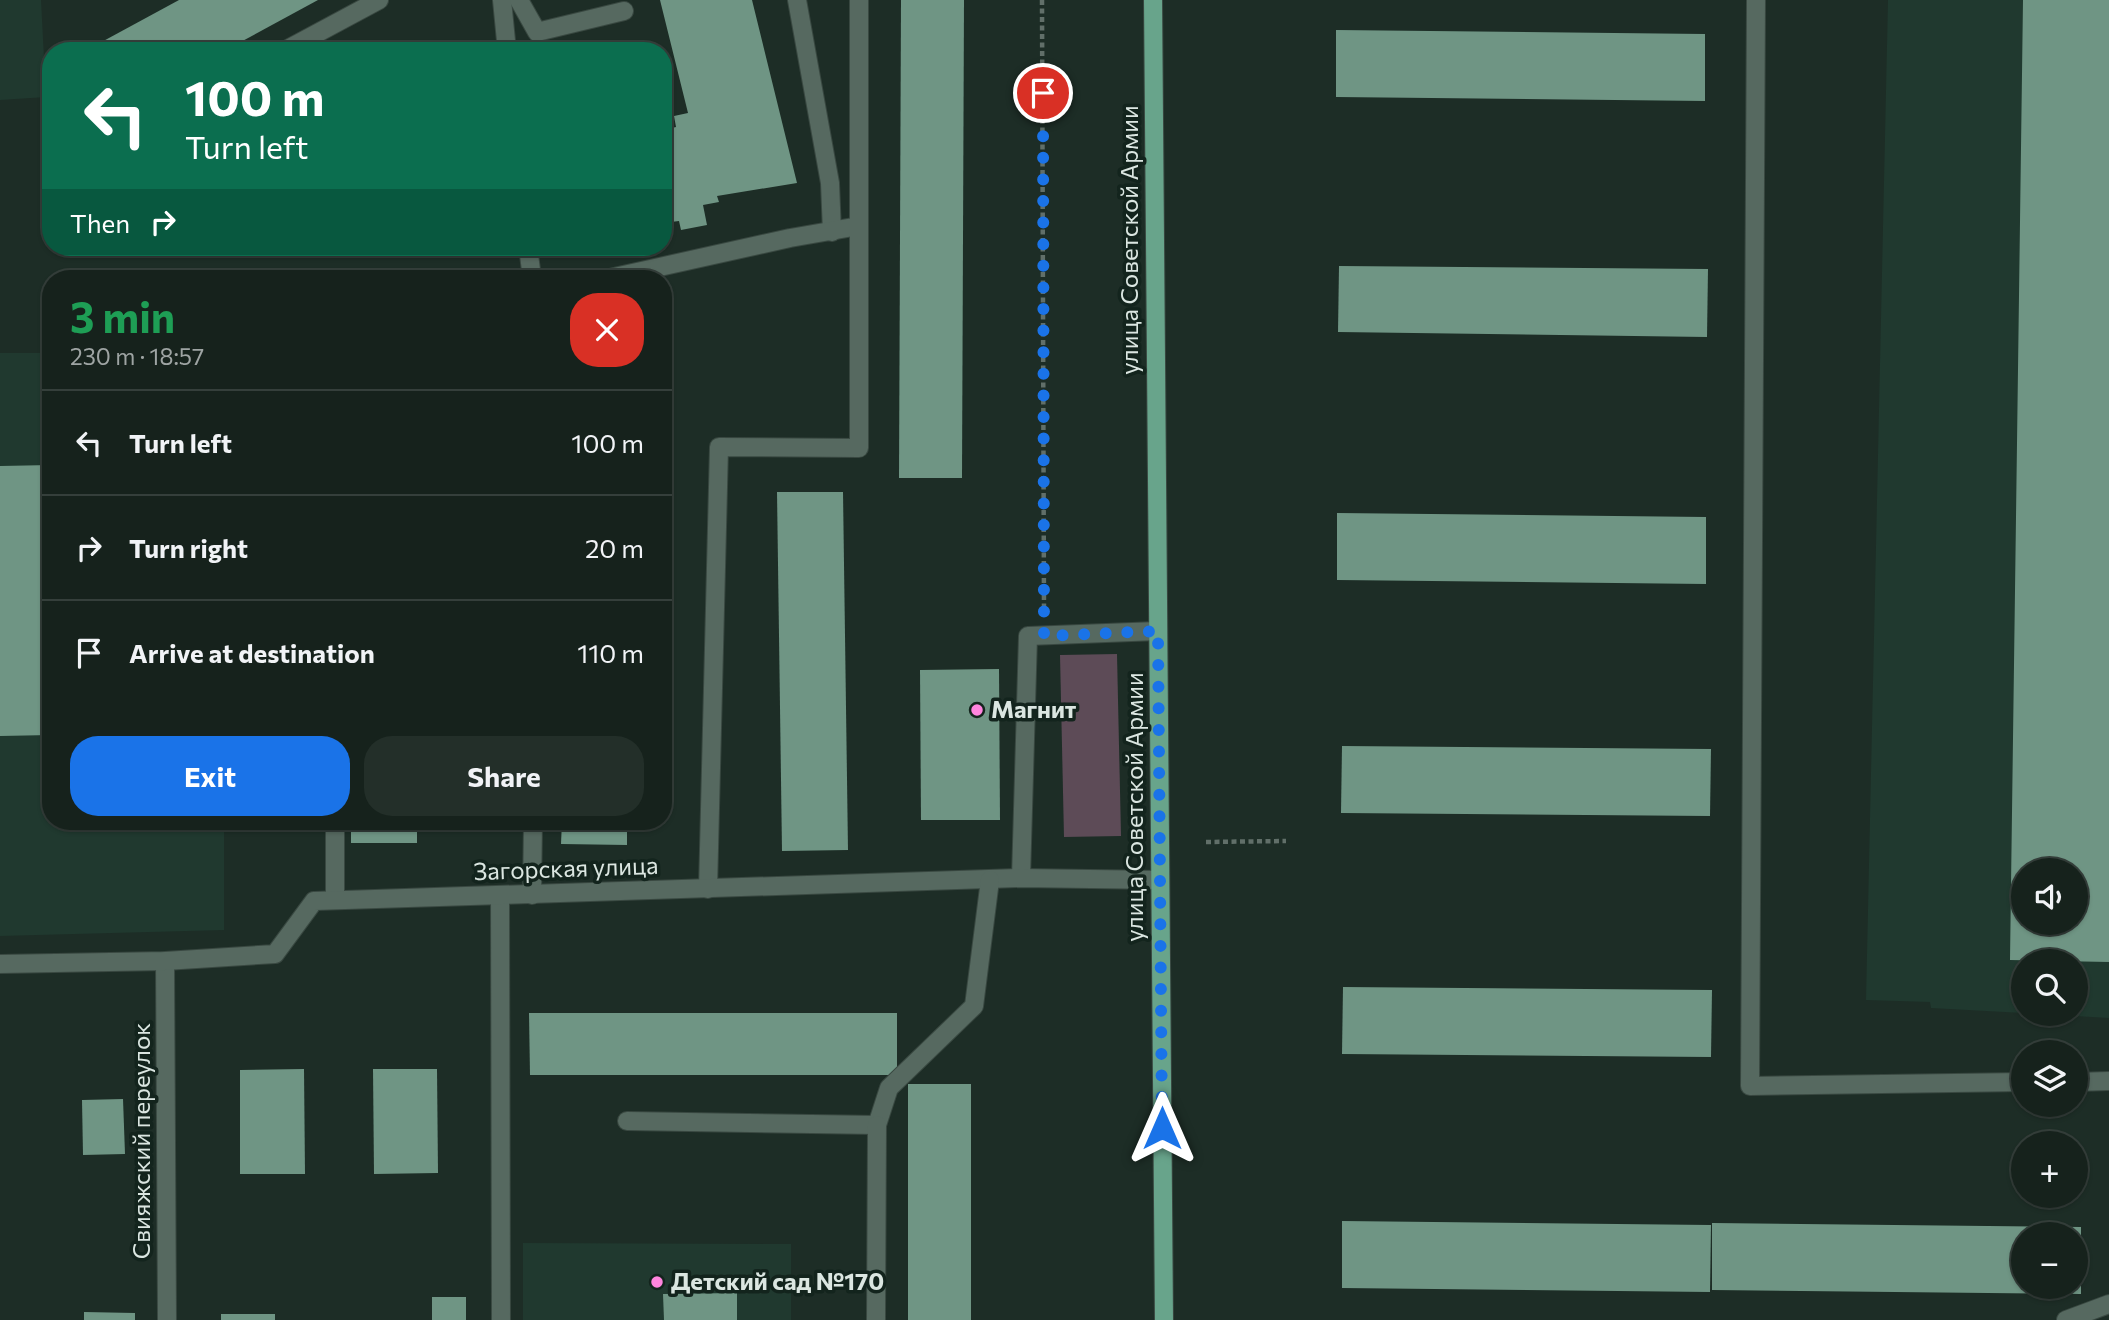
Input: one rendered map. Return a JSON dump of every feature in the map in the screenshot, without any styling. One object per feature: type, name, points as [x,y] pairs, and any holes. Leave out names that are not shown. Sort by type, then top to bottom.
[{"type":"main road","name":"улица Советской Армии","points":[[1153,0],[1164,1320]]},
{"type":"street","points":[[301,42],[379,0]]},
{"type":"street","points":[[502,0],[506,42]]},
{"type":"street","points":[[519,0],[537,32],[624,11]]},
{"type":"street","points":[[797,0],[830,183],[832,232]]},
{"type":"street","points":[[708,889],[719,447],[859,448],[859,0]]},
{"type":"street","points":[[1756,0],[1750,1086],[2011,1083]]},
{"type":"street","points":[[646,270],[790,238],[859,226]]},
{"type":"street","points":[[1021,878],[1028,636],[1158,631]]},
{"type":"street","points":[[334,830],[335,900]]},
{"type":"street","points":[[532,895],[533,830]]},
{"type":"street","name":"Загорская улица","points":[[0,964],[165,961],[275,954],[314,901],[1021,878],[1160,880]]},
{"type":"street","points":[[876,1320],[877,1125],[888,1088],[974,1006],[990,880]]},
{"type":"street","points":[[500,896],[500,1320]]},
{"type":"street","name":"Свияжский переулок","points":[[165,961],[167,1320]]},
{"type":"street","points":[[2088,1082],[2109,1081]]},
{"type":"street","points":[[627,1121],[877,1125]]},
{"type":"street","points":[[2066,1320],[2109,1304]]},
{"type":"path","points":[[1042,0],[1044,636]]},
{"type":"path","points":[[1206,842],[1286,841]]},
{"type":"shaded area","points":[[0,0],[41,0],[42,97],[0,100]]},
{"type":"shaded area","points":[[1888,0],[2109,0],[2109,1018],[2088,1017],[2088,949],[2011,949],[2011,1012],[1931,1008],[1930,1002],[1866,1000]]},
{"type":"shaded area","points":[[0,353],[42,353],[42,830],[224,830],[224,930],[0,936]]},
{"type":"shaded area","points":[[1117,654],[1121,836],[1064,837],[1060,655]]},
{"type":"shaded area","name":"Детский сад №170","points":[[523,1243],[791,1244],[791,1320],[523,1320]]},
{"type":"building","points":[[179,0],[318,0],[241,42],[102,42]]},
{"type":"building","points":[[660,0],[752,0],[797,183],[717,196],[719,202],[703,205],[707,225],[681,230],[679,221],[672,222],[672,128],[676,127],[674,116],[688,113]]},
{"type":"building","points":[[901,0],[964,0],[962,478],[899,478]]},
{"type":"building","points":[[2023,0],[2109,0],[2109,962],[2088,962],[2088,949],[2011,949],[2010,960],[2011,886],[2011,935],[2088,935],[2088,858],[2011,858]]},
{"type":"building","points":[[1336,30],[1705,34],[1705,101],[1336,97]]},
{"type":"building","points":[[1339,266],[1708,269],[1707,337],[1338,332]]},
{"type":"building","points":[[42,465],[42,735],[0,736],[0,466]]},
{"type":"building","points":[[777,492],[843,492],[848,850],[782,851]]},
{"type":"building","points":[[1337,513],[1706,517],[1706,584],[1337,580]]},
{"type":"building","points":[[999,669],[1000,820],[921,820],[920,670]]},
{"type":"building","points":[[1342,746],[1711,749],[1710,816],[1341,813]]},
{"type":"building","points":[[351,830],[417,830],[417,843],[351,843]]},
{"type":"building","points":[[562,830],[627,830],[627,845],[561,844]]},
{"type":"building","points":[[1343,987],[1712,990],[1711,1057],[1342,1054]]},
{"type":"building","points":[[529,1013],[897,1013],[897,1075],[530,1075]]},
{"type":"building","points":[[304,1069],[305,1174],[240,1174],[240,1070]]},
{"type":"building","points":[[373,1069],[437,1069],[438,1173],[374,1174]]},
{"type":"building","points":[[908,1084],[971,1084],[971,1320],[908,1320]]},
{"type":"building","points":[[123,1099],[125,1154],[83,1155],[82,1100]]},
{"type":"building","points":[[1342,1221],[1711,1225],[1710,1292],[1342,1288]]},
{"type":"building","points":[[1712,1223],[2011,1226],[2011,1293],[1712,1290]]},
{"type":"building","points":[[737,1293],[737,1320],[664,1320],[663,1294]]},
{"type":"building","points":[[432,1297],[466,1297],[466,1320],[432,1320]]},
{"type":"building","points":[[84,1312],[135,1313],[135,1320],[84,1320]]},
{"type":"building","points":[[221,1314],[275,1314],[275,1320],[221,1320]]},
{"type":"place","name":"Магнит","points":[[977,710]]},
{"type":"place","name":"Детский сад №170","points":[[657,1282]]},
{"type":"route","points":[[1043,93],[1044,636],[1158,631],[1162,1128]]}]
